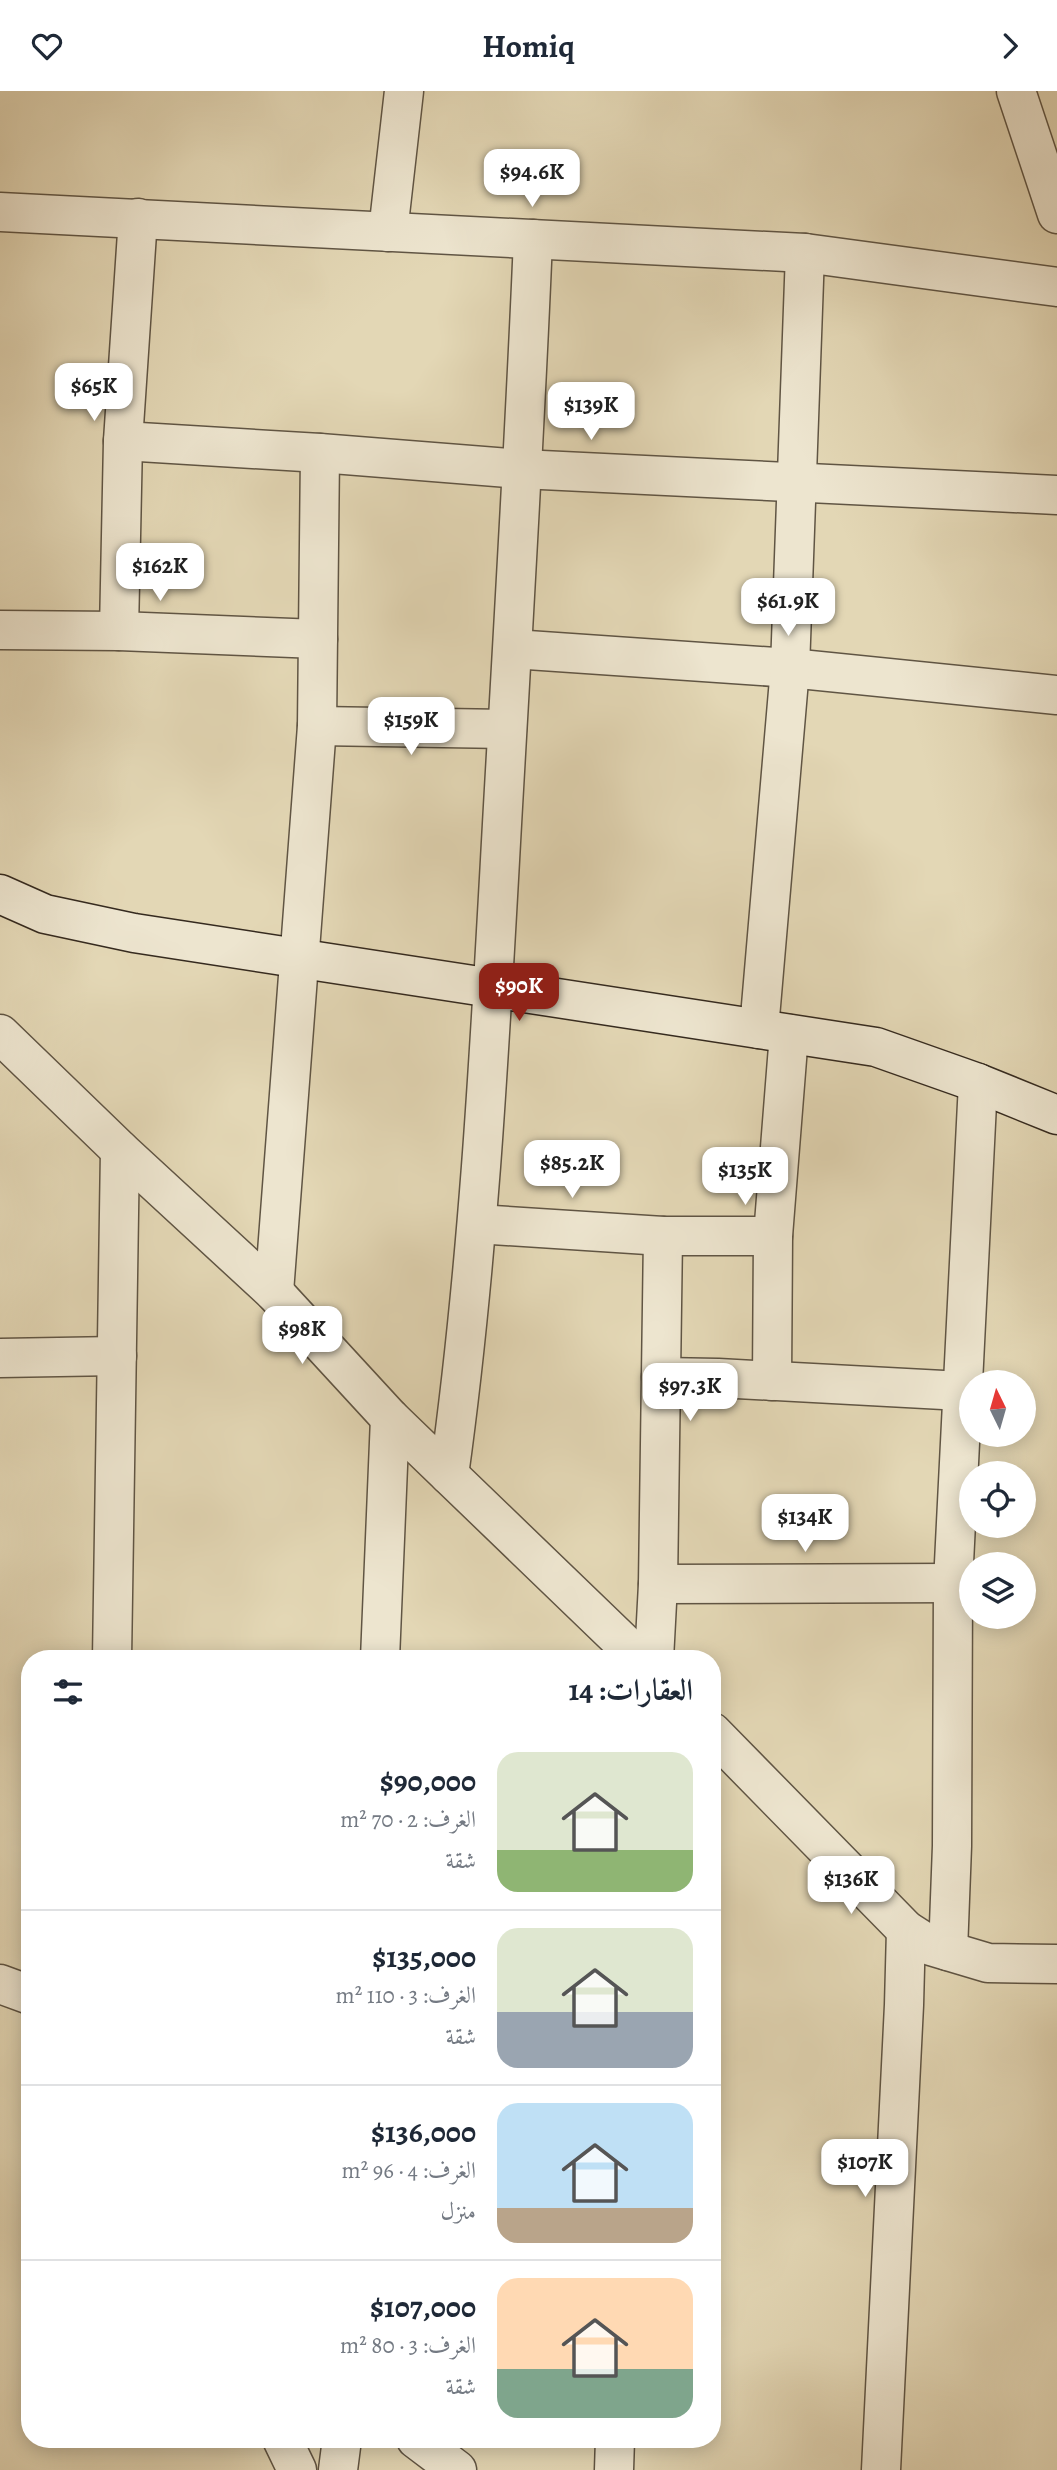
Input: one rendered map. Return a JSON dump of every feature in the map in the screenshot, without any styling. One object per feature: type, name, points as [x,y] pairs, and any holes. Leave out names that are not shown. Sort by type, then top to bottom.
[{"type":"street","points":[[388,232],[404,91]]},
{"type":"street","points":[[1016,91],[1057,214]]},
{"type":"street","points":[[0,212],[805,253],[1057,287]]},
{"type":"street","points":[[119,631],[123,441],[138,218]]},
{"type":"street","points":[[449,1475],[465,1357],[477,1224],[513,649],[533,239]]},
{"type":"street","points":[[772,1381],[774,1032],[805,253]]},
{"type":"street","points":[[123,441],[521,469],[1057,495]]},
{"type":"street","points":[[274,1292],[317,726],[320,453]]},
{"type":"street","points":[[0,630],[119,631],[318,639]]},
{"type":"street","points":[[513,649],[790,668],[1057,695]]},
{"type":"street","points":[[317,726],[507,729]]},
{"type":"street","points":[[0,894],[45,913],[134,933],[876,1047],[978,1083],[1057,1115]]},
{"type":"street","points":[[0,1034],[120,1150],[274,1292],[390,1418],[631,1650]]},
{"type":"street","points":[[963,1370],[978,1083]]},
{"type":"street","points":[[112,1650],[120,1150]]},
{"type":"street","points":[[477,1224],[663,1235],[773,1236]]},
{"type":"street","points":[[654,1650],[658,1584],[663,1235]]},
{"type":"street","points":[[0,1358],[117,1356]]},
{"type":"street","points":[[661,1377],[959,1391]]},
{"type":"street","points":[[380,1650],[390,1418]]},
{"type":"street","points":[[948,1951],[952,1846],[953,1583],[959,1447]]},
{"type":"street","points":[[658,1584],[953,1583]]},
{"type":"street","points":[[721,1741],[906,1930],[931,1947],[988,1963],[1057,1964]]},
{"type":"street","points":[[881,2470],[906,1930]]},
{"type":"street","points":[[0,1984],[21,1992]]},
{"type":"street","points":[[286,2448],[297,2470]]},
{"type":"street","points":[[338,2470],[341,2448]]},
{"type":"street","points":[[428,2448],[457,2470]]},
{"type":"street","points":[[614,2470],[615,2448]]}]
